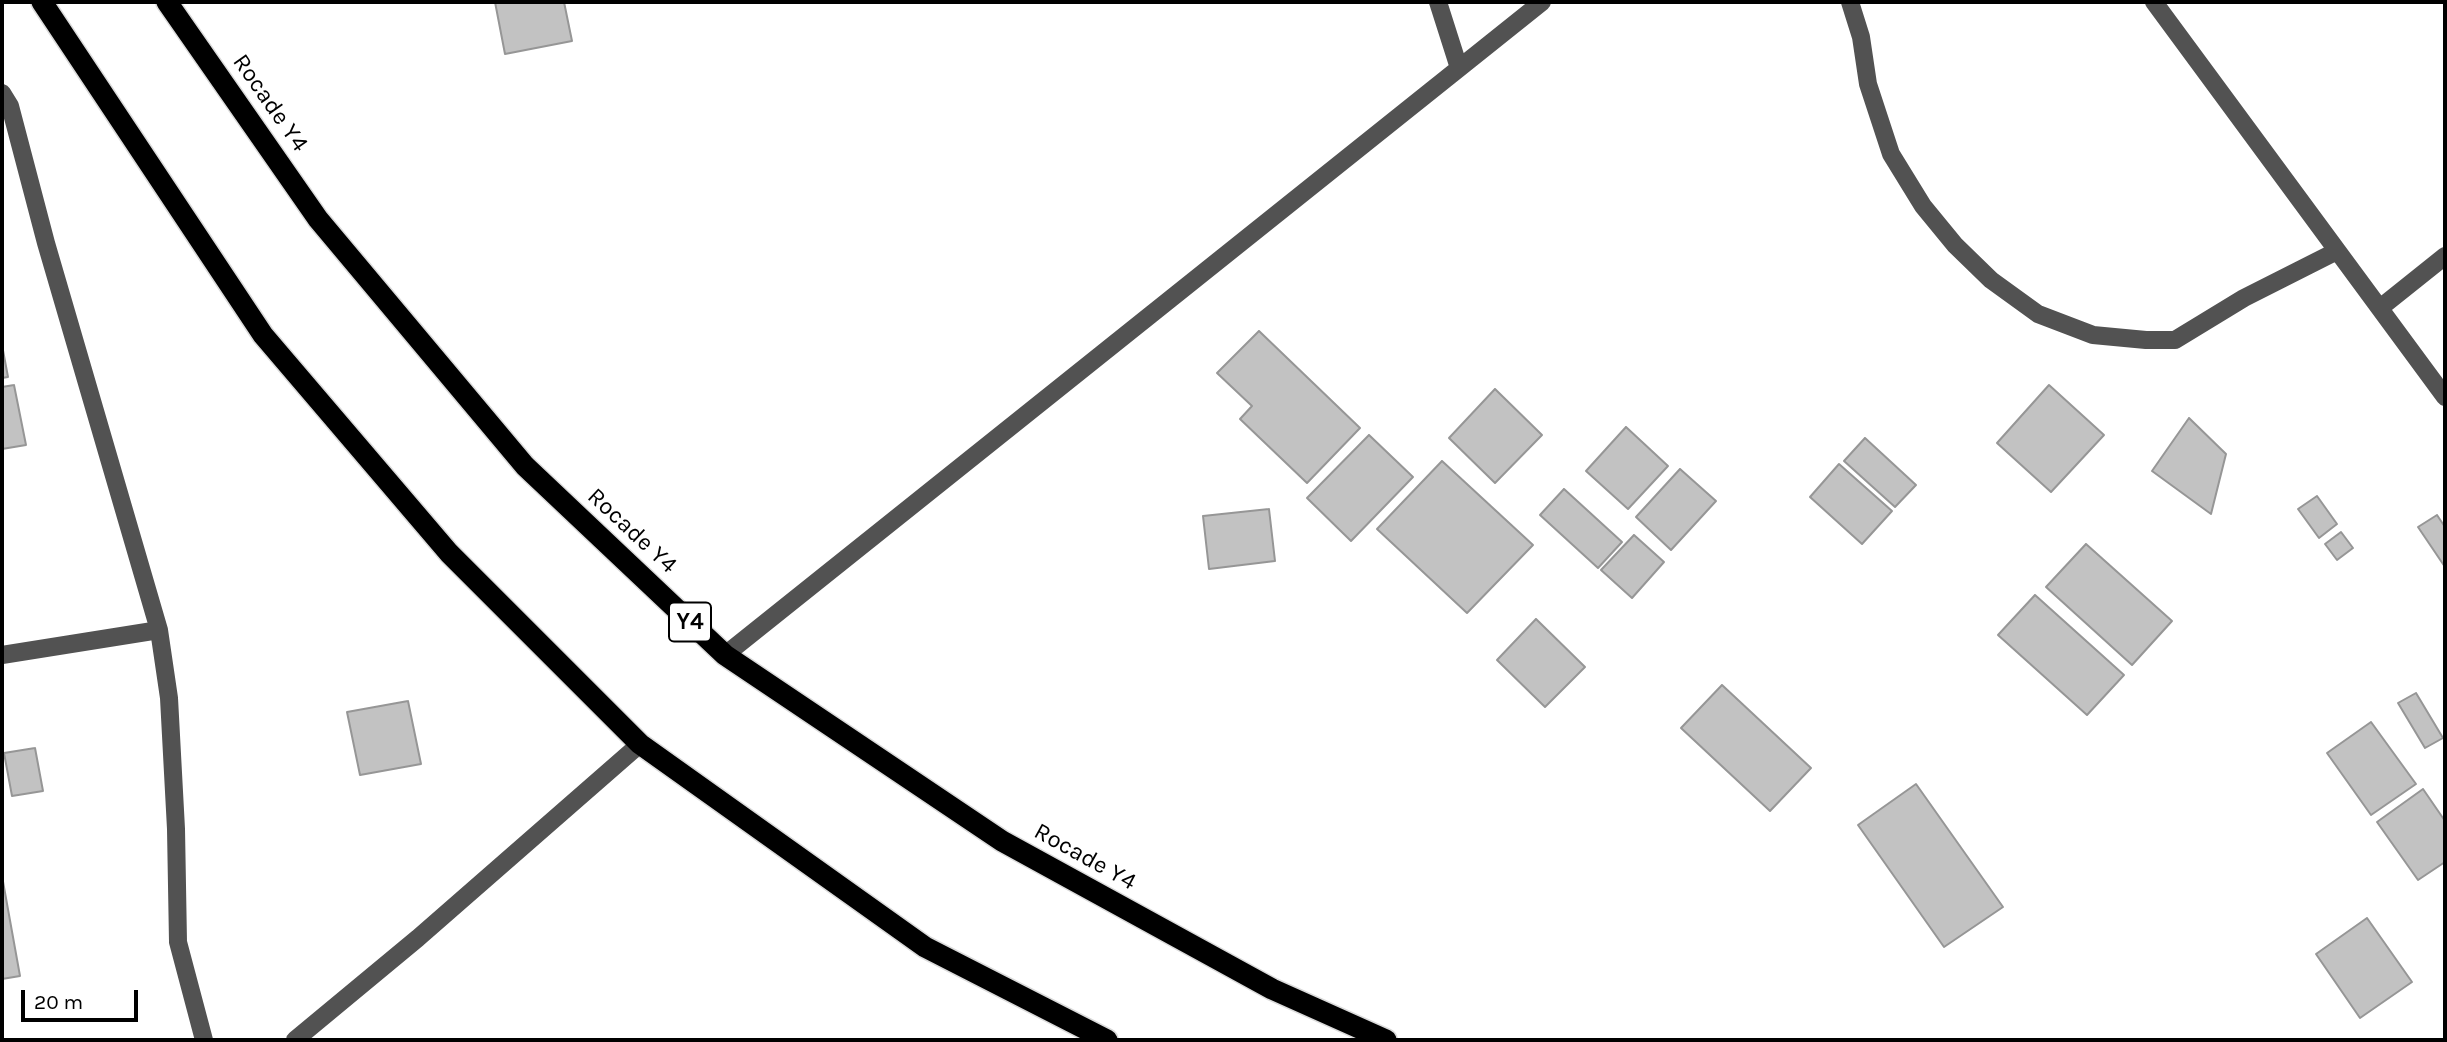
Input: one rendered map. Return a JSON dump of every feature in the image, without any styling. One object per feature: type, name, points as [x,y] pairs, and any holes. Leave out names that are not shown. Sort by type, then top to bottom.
[{"type":"highway","points":[[42,2],[263,335],[449,553],[640,744],[925,947],[1107,1040]]},
{"type":"highway","name":"Rocade Y4","points":[[167,2],[318,219],[525,466],[725,655],[1002,841],[1272,989],[1385,1040]]},
{"type":"street","points":[[1438,2],[1459,68]]},
{"type":"street","points":[[725,655],[1542,2]]},
{"type":"street","points":[[1850,2],[1861,37],[1868,84],[1891,153],[1923,206],[1955,245],[1991,280],[2038,314],[2093,335],[2175,340],[2244,298],[2337,251]]},
{"type":"street","points":[[2154,2],[2445,397]]},
{"type":"street","points":[[2,93],[10,106],[46,243],[159,630],[169,698],[176,830],[178,942],[204,1040]]},
{"type":"street","points":[[2380,308],[2445,256]]},
{"type":"street","points":[[2,655],[159,630]]},
{"type":"street","points":[[295,1040],[418,938],[640,744]]},
{"type":"building","points":[[495,2],[564,2],[572,41],[505,54]]},
{"type":"building","points":[[1259,331],[1360,428],[1307,483],[1240,419],[1252,406],[1217,373]]},
{"type":"building","points":[[2,345],[8,377],[2,378]]},
{"type":"building","points":[[14,385],[26,445],[2,449],[2,387]]},
{"type":"building","points":[[2049,385],[2104,435],[2051,492],[1997,443]]},
{"type":"building","points":[[1495,389],[1542,435],[1495,483],[1449,438]]},
{"type":"building","points":[[2189,418],[2226,454],[2211,514],[2152,471]]},
{"type":"building","points":[[1626,427],[1668,466],[1628,509],[1586,471]]},
{"type":"building","points":[[1369,435],[1413,477],[1351,541],[1307,498]]},
{"type":"building","points":[[1865,438],[1916,485],[1895,507],[1844,461]]},
{"type":"building","points":[[1442,461],[1533,545],[1467,613],[1377,529]]},
{"type":"building","points":[[1839,464],[1892,511],[1862,544],[1810,497]]},
{"type":"building","points":[[1680,469],[1716,501],[1671,550],[1636,517]]},
{"type":"building","points":[[1564,489],[1622,542],[1598,568],[1540,515]]},
{"type":"building","points":[[2317,496],[2337,524],[2319,538],[2298,509]]},
{"type":"building","points":[[1269,509],[1275,561],[1209,569],[1203,516]]},
{"type":"building","points":[[2437,515],[2445,527],[2445,567],[2418,527]]},
{"type":"building","points":[[2341,532],[2353,548],[2337,560],[2325,544]]},
{"type":"building","points":[[1634,535],[1664,562],[1632,598],[1601,570]]},
{"type":"building","points":[[2086,544],[2172,621],[2132,665],[2046,587]]},
{"type":"building","points":[[2035,595],[2124,675],[2087,715],[1998,635]]},
{"type":"building","points":[[1536,619],[1585,667],[1545,707],[1497,660]]},
{"type":"building","points":[[1722,685],[1811,768],[1770,811],[1681,728]]},
{"type":"building","points":[[2416,693],[2443,738],[2425,748],[2398,703]]},
{"type":"building","points":[[408,701],[421,764],[360,775],[347,712]]},
{"type":"building","points":[[2371,722],[2416,784],[2371,815],[2327,753]]},
{"type":"building","points":[[35,748],[43,791],[12,796],[4,753]]},
{"type":"building","points":[[1916,784],[2003,907],[1944,947],[1858,825]]},
{"type":"building","points":[[2423,789],[2445,821],[2445,862],[2418,880],[2377,822]]},
{"type":"building","points":[[2,876],[20,976],[2,979]]},
{"type":"building","points":[[2367,918],[2412,982],[2360,1018],[2316,954]]}]
